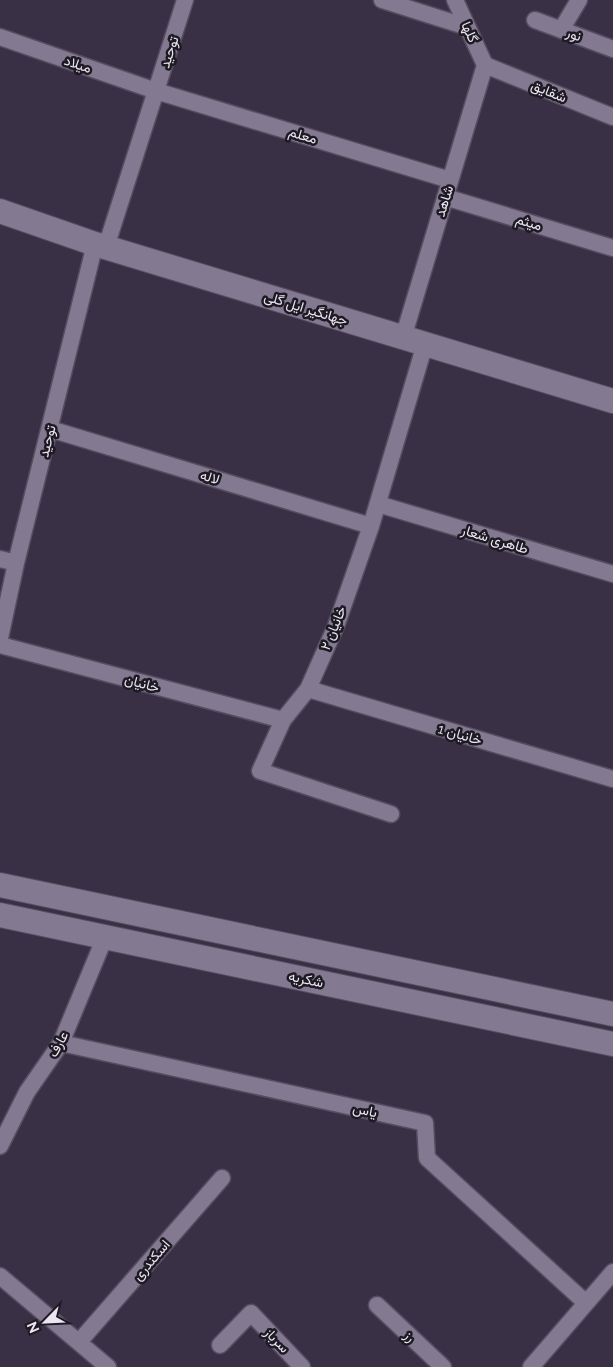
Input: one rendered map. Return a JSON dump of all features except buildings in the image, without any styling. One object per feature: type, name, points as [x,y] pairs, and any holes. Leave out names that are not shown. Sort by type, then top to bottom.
[{"type":"main road","name":"جهانگیر ایل گلی","points":[[0,211],[100,246],[613,401]]},
{"type":"main road","name":"شکریه","points":[[0,885],[613,1014]]},
{"type":"main road","name":"شکریه","points":[[0,914],[613,1044]]},
{"type":"street","name":"توحید","points":[[0,638],[16,563],[50,429],[100,246],[156,91],[185,0]]},
{"type":"street","points":[[382,0],[467,26]]},
{"type":"street","name":"گلها","points":[[455,0],[484,65]]},
{"type":"street","points":[[561,30],[580,0]]},
{"type":"street","name":"نور","points":[[535,20],[613,50]]},
{"type":"street","name":"میلاد","points":[[0,37],[156,91]]},
{"type":"street","name":"شقایق","points":[[484,65],[613,118]]},
{"type":"street","name":"شاهد","points":[[414,341],[445,197],[484,65]]},
{"type":"street","name":"معلم","points":[[156,91],[450,180]]},
{"type":"street","name":"میثم","points":[[445,197],[613,248]]},
{"type":"street","name":"خانیان ۲","points":[[391,814],[260,771],[283,720],[308,689],[336,626],[378,504],[414,341]]},
{"type":"street","name":"لاله","points":[[50,429],[371,526]]},
{"type":"street","name":"طاهری شعار","points":[[378,504],[613,574]]},
{"type":"street","points":[[0,559],[16,563]]},
{"type":"street","name":"خانیان","points":[[0,645],[283,720]]},
{"type":"street","name":"خانیان 1","points":[[308,689],[613,778]]},
{"type":"street","name":"عارف","points":[[0,1146],[27,1092],[61,1043],[105,937]]},
{"type":"street","name":"یاس","points":[[61,1043],[425,1123],[427,1158],[586,1303]]},
{"type":"street","name":"اسکندری","points":[[79,1342],[222,1178]]},
{"type":"street","points":[[530,1367],[613,1272]]},
{"type":"street","points":[[0,1276],[108,1367]]},
{"type":"street","name":"رز","points":[[377,1305],[443,1367]]},
{"type":"street","name":"سرباز","points":[[220,1345],[251,1313],[302,1367]]}]
